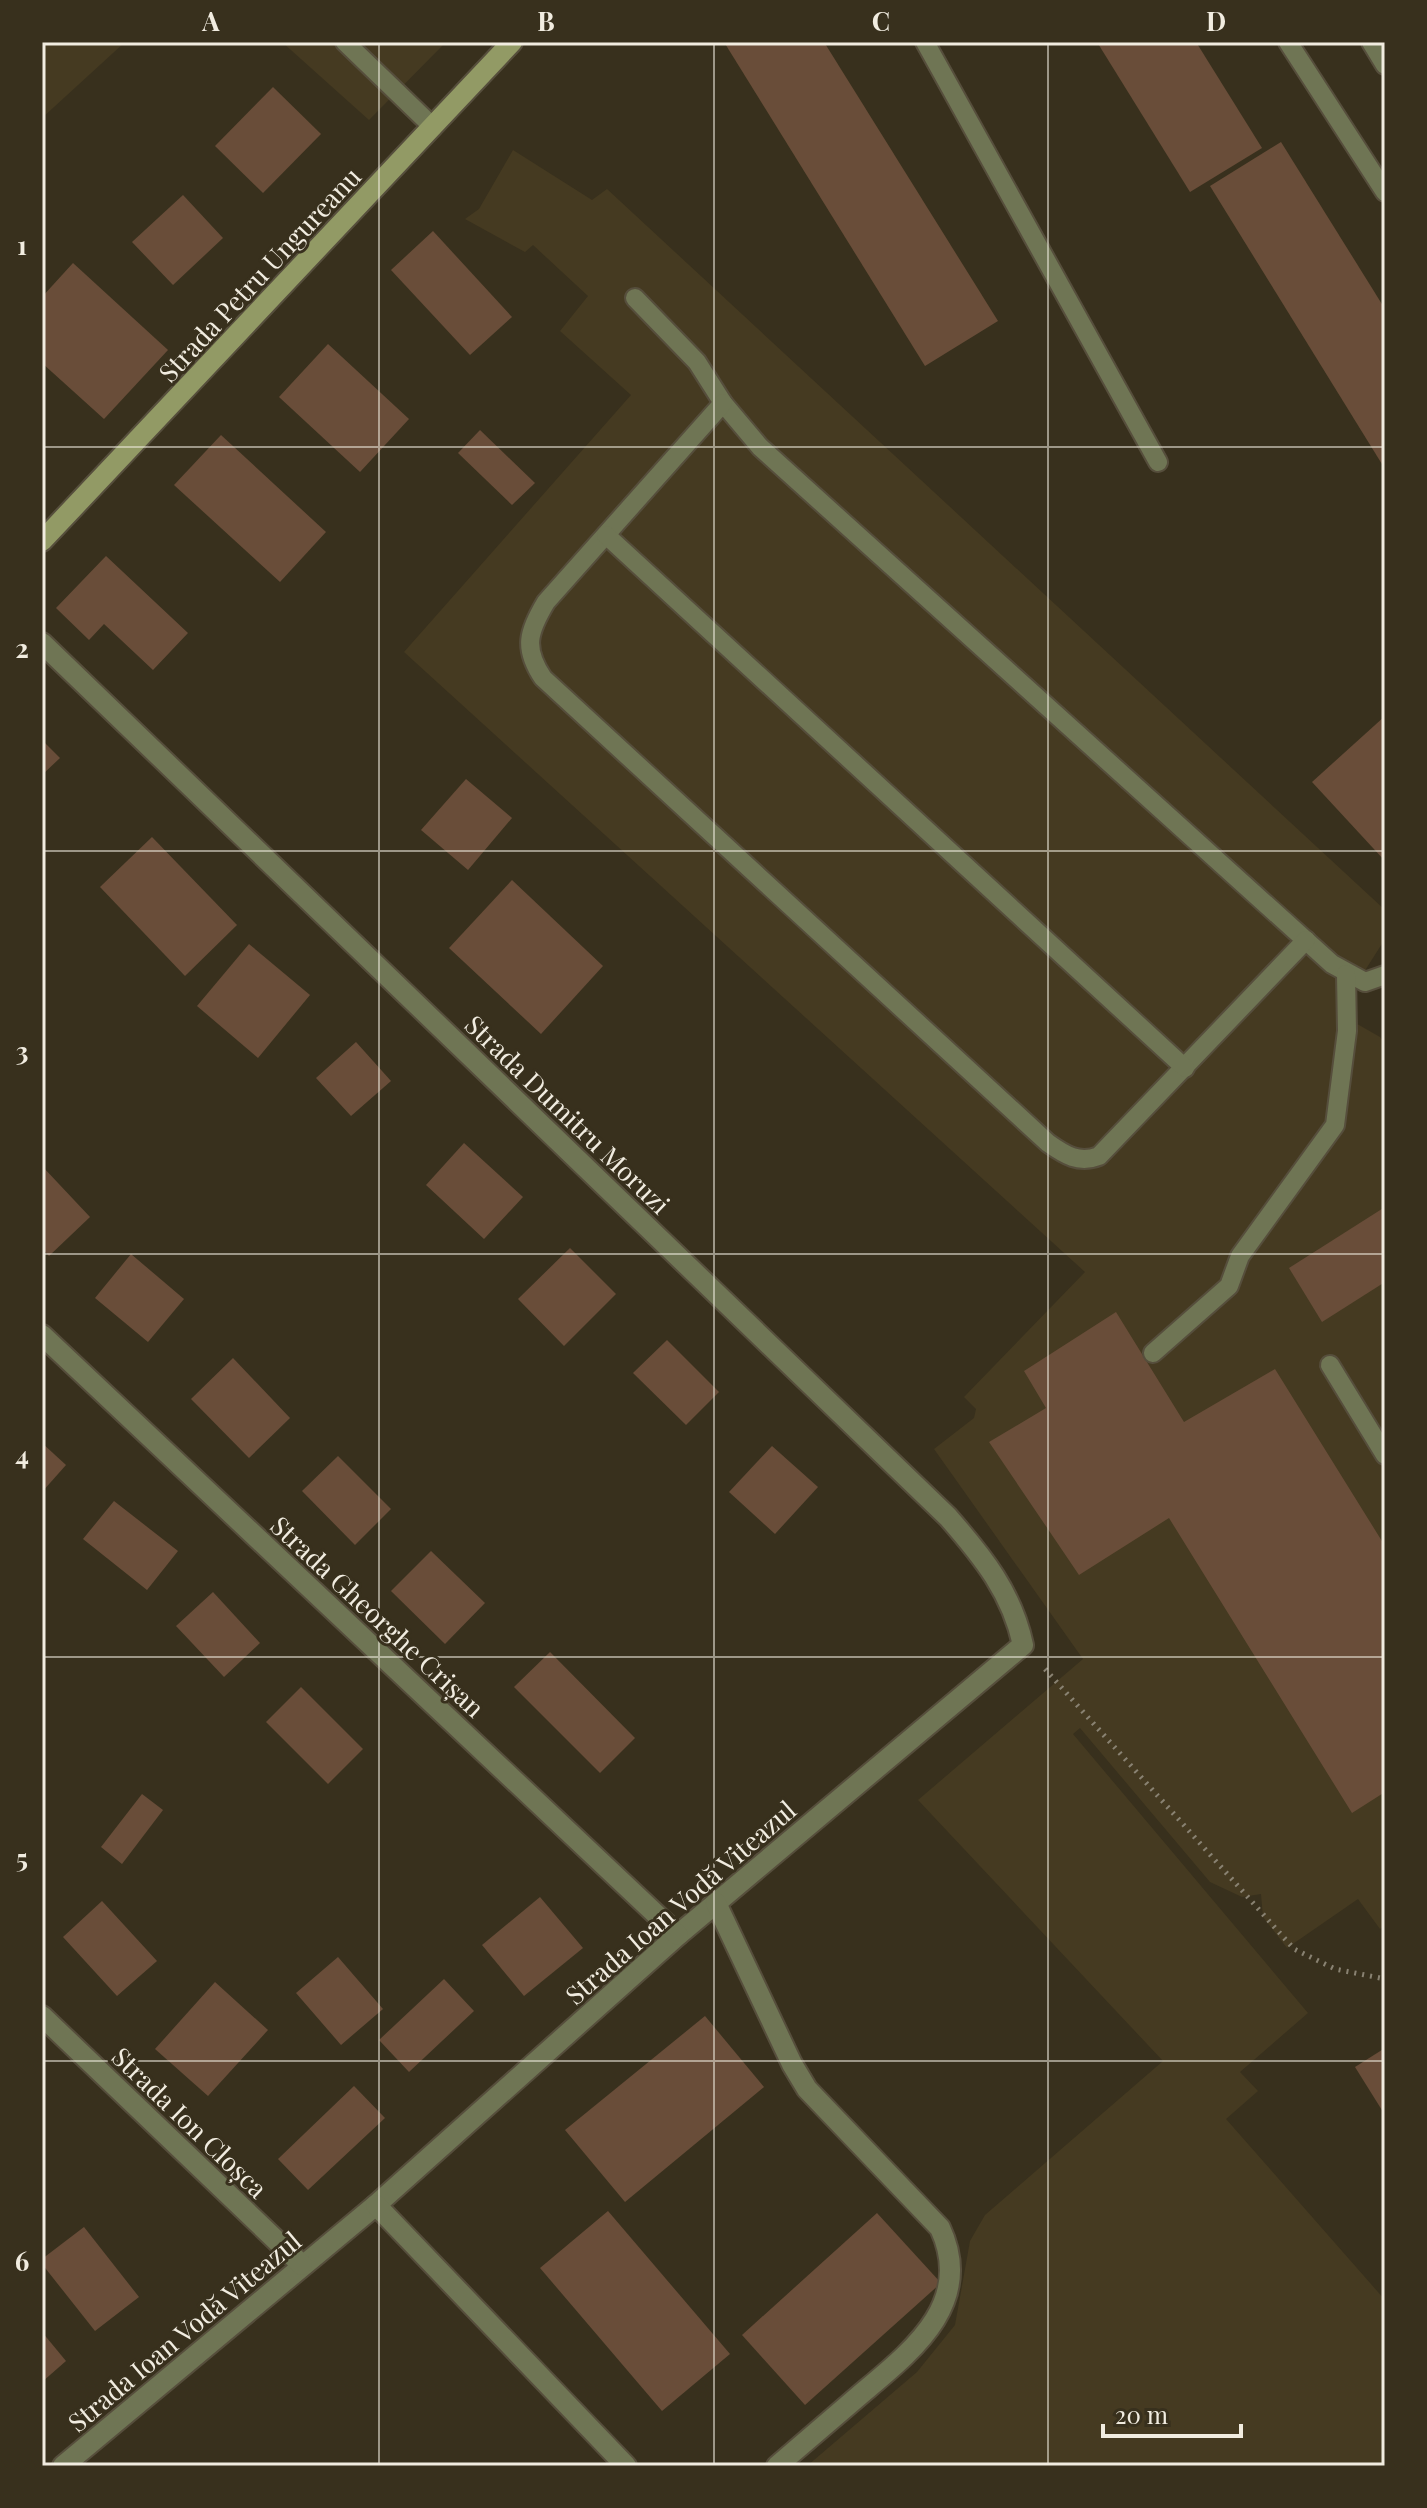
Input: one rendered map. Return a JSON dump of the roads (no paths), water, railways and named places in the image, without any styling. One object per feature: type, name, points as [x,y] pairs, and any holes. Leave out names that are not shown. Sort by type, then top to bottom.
[{"type":"main road","name":"Strada Petru Ungureanu","points":[[42,541],[512,42]]},
{"type":"street","name":"Strada Dumitru Moruzi","points":[[42,643],[948,1517],[993,1570],[1016,1613],[1023,1645]]},
{"type":"street","name":"Strada Gheorghe Crișan","points":[[42,1335],[678,1935]]},
{"type":"street","name":"Strada Ioan Vodă Viteazul","points":[[63,2466],[376,2205],[678,1935],[1023,1645]]},
{"type":"street","points":[[716,1903],[792,2064],[807,2089],[940,2228],[949,2246],[951,2265],[940,2311],[923,2340],[777,2466]]},
{"type":"street","name":"Strada Ion Cloșca","points":[[42,2016],[302,2265]]},
{"type":"street","points":[[376,2205],[626,2466]]},
{"type":"lane","points":[[345,42],[433,127]]},
{"type":"lane","points":[[925,42],[1158,462]]},
{"type":"lane","points":[[1288,42],[1385,192]]},
{"type":"lane","points":[[1371,42],[1385,65]]},
{"type":"lane","points":[[635,298],[697,362],[723,403],[760,447],[1306,940],[1346,974],[1365,982],[1385,975]]},
{"type":"lane","points":[[723,403],[546,602],[534,622],[530,640],[531,660],[543,678],[684,808],[1048,1143],[1068,1157],[1088,1160],[1099,1156],[1306,940]]},
{"type":"lane","points":[[606,535],[1185,1068]]},
{"type":"lane","points":[[1153,1353],[1229,1286],[1240,1256],[1335,1125],[1347,1031],[1346,974]]},
{"type":"lane","points":[[1330,1365],[1385,1455]]}]
